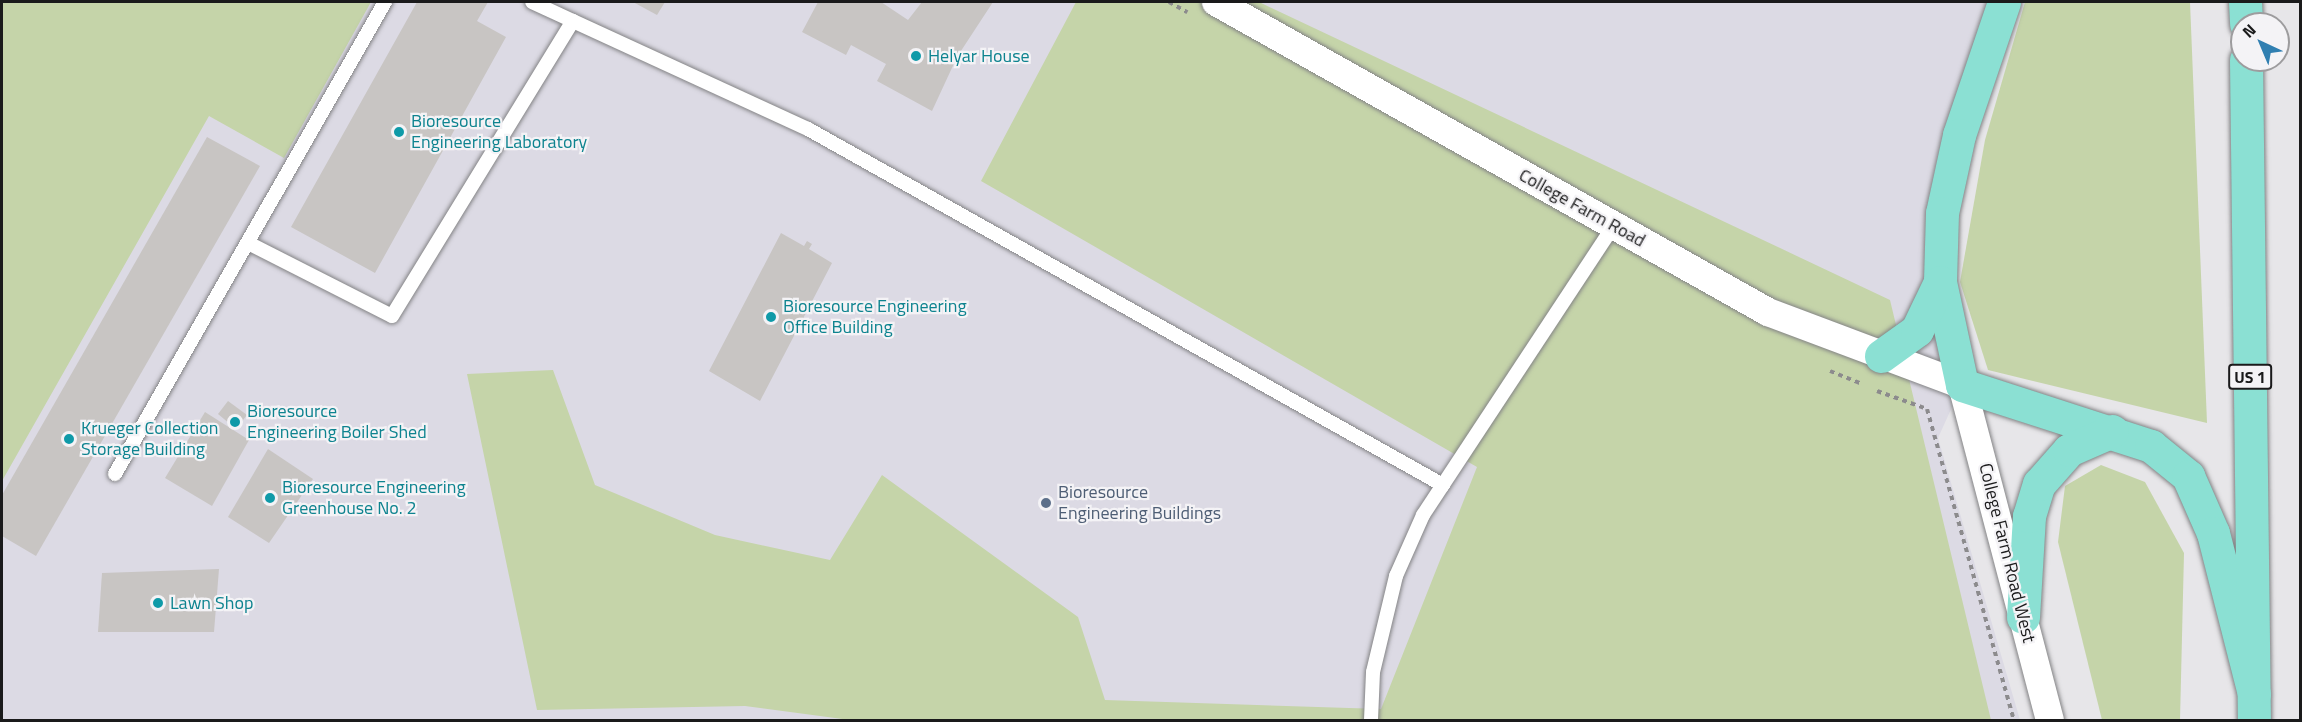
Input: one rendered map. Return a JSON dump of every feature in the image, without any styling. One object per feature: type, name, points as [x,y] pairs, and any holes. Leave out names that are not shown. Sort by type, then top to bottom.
[{"type":"highway","points":[[2004,2],[1949,176],[1940,282],[1962,385],[2112,431],[2165,455],[2198,491],[2254,707]]},
{"type":"highway","name":"US 1","points":[[2246,72],[2254,707]]},
{"type":"highway","points":[[1881,356],[1917,330],[1940,282]]},
{"type":"highway","points":[[2023,617],[2029,516],[2039,484],[2069,450],[2112,431]]},
{"type":"street","name":"College Farm Road","points":[[1208,10],[1614,225],[1768,312],[1962,385]]},
{"type":"street","name":"College Farm Road West","points":[[1962,385],[2050,720]]},
{"type":"lane","points":[[115,474],[385,2]]},
{"type":"lane","points":[[532,2],[808,129],[1443,484]]},
{"type":"lane","points":[[248,243],[392,316],[573,21]]},
{"type":"lane","points":[[1371,720],[1373,672],[1396,576],[1443,484],[1614,225]]},
{"type":"path","points":[[1169,2],[1208,10]]},
{"type":"path","points":[[1824,369],[1927,409],[2014,720]]},
{"type":"shaded area","points":[[2,2],[2004,2],[1949,176],[1962,385],[1938,438],[2020,720],[2,720]]},
{"type":"green space","points":[[2,2],[371,2],[284,158],[209,116],[2,481]]},
{"type":"green space","points":[[1076,2],[1259,2],[1890,300],[1991,720],[850,720],[745,706],[537,710],[467,374],[553,370],[595,485],[715,535],[830,560],[882,475],[1078,617],[1105,700],[1381,709],[1477,467],[981,181]]},
{"type":"green space","points":[[2025,2],[2190,2],[2207,423],[1988,370],[1960,282],[1985,140]]},
{"type":"green space","points":[[2101,465],[2145,482],[2184,553],[2180,720],[2102,720],[2058,542],[2065,486]]},
{"type":"building","name":"Bioresource Engineering Laboratory","points":[[417,2],[488,2],[477,21],[506,37],[375,273],[291,227]]},
{"type":"building","points":[[633,2],[665,2],[657,15]]},
{"type":"building","name":"Helyar House","points":[[818,2],[881,2],[908,20],[922,2],[993,2],[957,57],[932,111],[877,81],[886,64],[851,45],[846,55],[802,32]]},
{"type":"building","points":[[207,137],[260,166],[36,556],[2,536],[2,495]]},
{"type":"building","name":"Bioresource Engineering Office Building","points":[[781,233],[804,246],[807,241],[812,244],[809,249],[832,263],[760,401],[709,371]]},
{"type":"building","name":"Bioresource Engineering Boiler Shed","points":[[228,401],[247,415],[236,429],[218,414]]},
{"type":"building","points":[[205,412],[249,440],[212,506],[165,478]]},
{"type":"building","name":"Bioresource Engineering Greenhouse No. 2","points":[[268,449],[313,479],[269,543],[228,517]]},
{"type":"building","name":"Lawn Shop","points":[[219,569],[214,632],[98,632],[102,573]]},
{"type":"place","name":"Helyar House","points":[[916,56]]},
{"type":"place","name":"Bioresource Engineering Laboratory","points":[[399,132]]},
{"type":"place","name":"Bioresource Engineering Office Building","points":[[771,317]]},
{"type":"place","name":"Bioresource Engineering Boiler Shed","points":[[235,422]]},
{"type":"place","name":"Krueger Collection Storage Building","points":[[69,439]]},
{"type":"place","name":"Bioresource Engineering Greenhouse No. 2","points":[[270,498]]},
{"type":"place","name":"Bioresource Engineering Buildings","points":[[1046,503]]},
{"type":"place","name":"Lawn Shop","points":[[158,603]]}]
